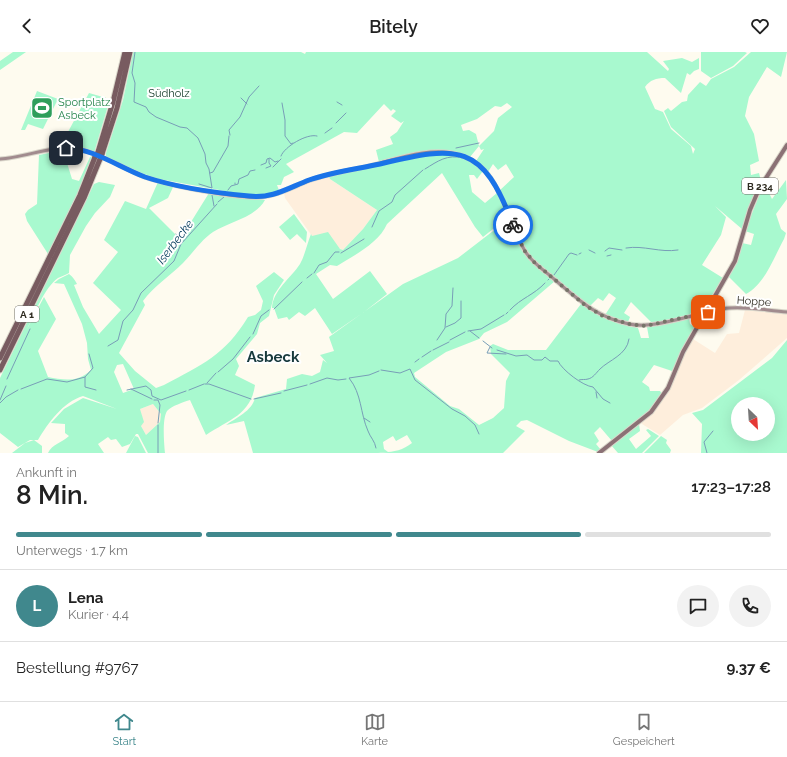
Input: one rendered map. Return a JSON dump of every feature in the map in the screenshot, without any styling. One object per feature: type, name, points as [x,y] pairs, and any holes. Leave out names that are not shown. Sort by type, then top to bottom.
[{"type":"highway","name":"A 1","points":[[99,156],[124,52]]},
{"type":"highway","name":"A 1","points":[[0,358],[84,198],[116,108],[130,52]]},
{"type":"highway","name":"A 1","points":[[0,370],[54,254]]},
{"type":"main road","name":"B 234","points":[[599,453],[641,420],[660,400],[668,388],[683,352],[737,256],[748,215],[759,189],[787,145]]},
{"type":"main road","name":"Hoppe","points":[[0,159],[23,157],[60,148],[73,148],[98,156],[146,177],[215,192],[260,197],[282,193],[316,179],[431,152],[459,154],[480,166],[492,181],[522,245],[535,263],[594,311],[626,323],[645,326],[734,308],[787,312]]},
{"type":"main road","points":[[710,305],[714,311]]},
{"type":"shaded area","points":[[330,176],[330,179],[377,210],[363,229],[343,250],[312,236],[285,198],[284,193],[311,181]]},
{"type":"shaded area","points":[[745,310],[787,314],[787,338],[739,380],[702,408],[683,415],[660,435],[642,424],[641,421],[656,409],[670,389],[685,353],[693,339],[715,353],[727,334],[739,333]]},
{"type":"shaded area","points":[[153,404],[161,414],[160,422],[146,435],[141,426],[140,409]]},
{"type":"green space","points":[[13,52],[26,52],[0,70],[0,61]]},
{"type":"green space","name":"Südholz","points":[[133,52],[301,52],[305,54],[306,52],[647,52],[668,71],[669,69],[663,61],[682,58],[692,62],[699,58],[699,69],[690,75],[687,73],[681,93],[665,78],[654,80],[645,87],[655,109],[663,112],[671,129],[691,146],[693,154],[695,149],[671,127],[664,111],[668,108],[671,111],[682,102],[687,101],[688,95],[700,82],[706,86],[711,79],[734,67],[751,52],[787,52],[781,77],[767,67],[749,97],[745,116],[754,134],[759,161],[750,165],[751,175],[759,173],[761,181],[751,202],[742,229],[715,206],[726,217],[721,235],[702,265],[723,278],[707,303],[697,298],[690,315],[652,323],[631,302],[624,313],[630,317],[628,322],[605,315],[616,298],[609,293],[603,301],[598,298],[590,306],[587,305],[531,257],[519,237],[499,191],[514,177],[506,164],[498,170],[493,164],[488,172],[476,161],[484,149],[481,150],[479,146],[470,157],[461,154],[483,171],[477,179],[474,175],[469,175],[472,192],[485,203],[497,193],[508,217],[483,237],[475,227],[442,173],[387,224],[372,243],[337,266],[330,265],[316,274],[333,299],[370,271],[387,294],[332,334],[315,308],[305,316],[299,312],[289,320],[287,317],[278,319],[274,308],[272,308],[273,302],[283,284],[300,264],[311,234],[312,236],[328,232],[340,249],[343,250],[363,229],[377,210],[330,179],[328,174],[379,162],[376,150],[393,144],[390,137],[397,132],[404,121],[401,123],[391,116],[396,111],[393,109],[391,111],[384,104],[357,133],[344,132],[286,164],[294,172],[284,177],[281,185],[277,185],[280,193],[247,195],[159,179],[106,157],[123,100]],"holes":[[[507,103],[512,107],[498,118],[494,131],[479,146],[476,134],[469,130],[463,131],[461,125],[477,119],[495,106],[501,107]]]},
{"type":"green space","points":[[701,52],[747,53],[733,66],[711,78],[701,71]]},
{"type":"green space","name":"Sportplatz Asbeck","points":[[37,91],[58,99],[43,129],[28,124],[25,130],[21,130]]},
{"type":"green space","points":[[89,93],[110,99],[94,153],[62,143]]},
{"type":"green space","points":[[63,150],[72,179],[79,181],[90,157],[93,156],[77,195],[48,254],[27,221],[25,214],[37,204],[39,155]]},
{"type":"green space","points":[[786,180],[787,199],[776,214],[781,229],[786,233],[784,239],[764,277],[753,290],[746,294],[729,277],[740,253],[742,243],[751,245],[754,234],[745,231],[764,183],[772,199]]},
{"type":"green space","points":[[99,182],[115,185],[110,197],[95,213],[86,226],[70,255],[69,273],[58,278],[48,288],[27,329],[44,297],[56,319],[38,351],[48,377],[70,380],[81,377],[91,370],[88,359],[87,343],[82,324],[64,284],[54,283],[69,274],[73,277],[77,284],[74,285],[83,307],[99,334],[121,310],[93,283],[118,252],[104,240],[125,201],[146,209],[158,182],[174,185],[168,198],[149,208],[176,235],[181,238],[209,193],[265,200],[255,211],[241,219],[219,228],[209,235],[183,263],[152,291],[143,301],[145,305],[119,353],[135,371],[156,388],[164,385],[212,358],[230,341],[248,317],[255,315],[261,310],[263,301],[256,286],[274,272],[284,280],[274,295],[269,316],[260,323],[257,334],[236,359],[239,366],[235,375],[255,385],[253,395],[249,403],[237,416],[206,435],[190,400],[171,407],[167,411],[164,420],[165,453],[148,453],[138,434],[136,434],[130,444],[122,447],[116,439],[111,440],[108,437],[98,444],[104,453],[48,453],[52,448],[69,436],[65,433],[65,424],[51,423],[64,409],[83,398],[117,409],[83,396],[69,403],[63,408],[51,420],[38,440],[30,440],[18,447],[0,433],[0,378],[94,184]],"holes":[[[123,364],[134,389],[123,393],[114,372],[117,365]],[[153,404],[161,414],[160,422],[146,435],[141,426],[144,422],[140,409]]]},
{"type":"green space","points":[[294,214],[307,232],[306,243],[297,234],[290,240],[279,227]]},
{"type":"green space","points":[[510,218],[530,260],[555,281],[507,322],[484,333],[479,339],[446,352],[414,373],[415,377],[450,406],[459,409],[479,425],[493,418],[504,408],[506,381],[510,373],[491,354],[490,346],[493,344],[508,350],[546,350],[581,304],[606,318],[638,328],[641,338],[649,338],[647,327],[689,318],[690,324],[696,328],[672,371],[654,365],[642,382],[649,387],[650,391],[660,391],[662,394],[648,412],[612,441],[600,427],[594,433],[599,441],[596,444],[601,450],[598,452],[569,441],[527,420],[521,421],[516,426],[525,431],[503,453],[253,453],[244,421],[226,425],[251,407],[255,398],[286,389],[287,379],[302,374],[312,376],[320,372],[323,360],[327,363],[320,355],[334,351],[329,337],[403,284],[458,258]],"holes":[[[407,435],[412,443],[404,448],[388,452],[384,449],[383,442],[393,436],[396,441]]]},
{"type":"green space","points":[[787,340],[787,453],[701,453],[702,424],[692,413],[703,410],[772,358]]},
{"type":"green space","points":[[639,424],[640,431],[629,439],[636,449],[651,436],[646,430],[648,429],[659,436],[642,453],[618,453],[611,445]]},
{"type":"green space","points":[[135,436],[138,437],[146,453],[126,453]]},
{"type":"green space","points":[[661,436],[667,440],[666,443],[671,450],[670,453],[644,453]]},
{"type":"green space","points":[[34,440],[42,446],[42,453],[12,453],[25,443]]},
{"type":"waterway","points":[[135,52],[132,73],[135,83],[134,102],[146,107],[149,112],[156,117],[180,127],[187,128],[198,138],[205,154],[212,188],[199,184]]},
{"type":"waterway","points":[[230,135],[229,130],[240,117],[249,97],[259,86]]},
{"type":"waterway","points":[[241,98],[247,104]]},
{"type":"waterway","points":[[337,102],[342,105]]},
{"type":"waterway","points":[[282,103],[285,120],[285,136],[291,144],[293,143]]},
{"type":"waterway","name":"Iserbecke","points":[[336,123],[346,113]]},
{"type":"waterway","name":"Iserbecke","points":[[325,133],[332,128]]},
{"type":"waterway","points":[[210,173],[213,172],[228,146],[229,136]]},
{"type":"waterway","name":"Iserbecke","points":[[281,156],[286,149],[296,142],[308,137],[317,136]]},
{"type":"waterway","points":[[456,148],[479,143]]},
{"type":"waterway","points":[[261,165],[266,163],[267,159],[270,158],[275,162],[278,161]]},
{"type":"waterway","points":[[425,169],[447,158],[463,158]]},
{"type":"waterway","name":"Iserbecke","points":[[266,168],[271,166],[269,159]]},
{"type":"waterway","name":"Iserbecke","points":[[273,167],[281,159]]},
{"type":"waterway","name":"Iserbecke","points":[[228,190],[231,186],[238,184],[239,179],[248,175],[250,171],[255,170]]},
{"type":"waterway","points":[[372,227],[379,211],[392,202],[395,195],[423,170]]},
{"type":"waterway","points":[[212,195],[214,206]]},
{"type":"waterway","name":"Iserbecke","points":[[218,202],[224,197]]},
{"type":"waterway","name":"Iserbecke","points":[[108,346],[118,340],[123,321],[133,310],[141,293],[174,261],[181,244],[217,204]]},
{"type":"waterway","points":[[176,234],[182,241]]},
{"type":"waterway","points":[[341,253],[364,239]]},
{"type":"waterway","points":[[626,248],[639,247],[665,251],[678,250]]},
{"type":"waterway","points":[[605,251],[609,248],[622,250]]},
{"type":"waterway","points":[[589,250],[595,253]]},
{"type":"waterway","points":[[314,273],[319,265],[327,262],[335,252],[339,252]]},
{"type":"waterway","points":[[554,275],[569,254],[571,253],[577,255]]},
{"type":"waterway","points":[[607,256],[611,255]]},
{"type":"waterway","points":[[307,278],[312,274]]},
{"type":"waterway","points":[[274,309],[302,282]]},
{"type":"waterway","points":[[510,310],[545,283]]},
{"type":"waterway","points":[[437,340],[445,328],[446,314],[452,306],[453,288]]},
{"type":"waterway","points":[[446,327],[455,323],[461,318],[461,301]]},
{"type":"waterway","points":[[253,334],[261,316],[269,310]]},
{"type":"waterway","points":[[468,331],[481,329],[504,315]]},
{"type":"waterway","points":[[7,379],[30,329]]},
{"type":"waterway","points":[[470,331],[479,338]]},
{"type":"waterway","points":[[450,340],[465,332]]},
{"type":"waterway","points":[[218,372],[233,359],[250,337]]},
{"type":"waterway","points":[[579,380],[591,378],[617,357],[628,345],[629,339]]},
{"type":"waterway","points":[[483,341],[492,348]]},
{"type":"waterway","points":[[433,350],[449,342]]},
{"type":"waterway","points":[[490,347],[487,353],[506,354]]},
{"type":"waterway","points":[[497,350],[516,356],[527,355],[534,360],[542,360],[545,357],[550,361],[558,361],[568,373],[584,384],[593,387],[603,399],[610,403]]},
{"type":"waterway","points":[[422,357],[431,351]]},
{"type":"waterway","name":"Iserbecke","points":[[85,377],[93,368],[89,354]]},
{"type":"waterway","points":[[415,362],[419,359]]},
{"type":"waterway","points":[[381,370],[400,373],[410,369],[415,380],[452,409],[465,416],[475,425],[479,434]]},
{"type":"waterway","points":[[376,448],[365,424],[359,397],[349,378],[369,375],[379,371]]},
{"type":"waterway","points":[[207,383],[216,373]]},
{"type":"waterway","points":[[21,389],[47,379],[67,382],[85,377],[85,387],[96,390]]},
{"type":"waterway","points":[[310,384],[327,378],[338,380],[346,379]]},
{"type":"waterway","points":[[189,390],[204,384]]},
{"type":"waterway","points":[[205,384],[209,384],[251,399]]},
{"type":"waterway","points":[[284,391],[307,385]]},
{"type":"waterway","points":[[0,400],[6,386]]},
{"type":"waterway","points":[[127,390],[146,386],[151,390],[152,396],[161,400],[186,391]]},
{"type":"waterway","points":[[131,389],[152,399]]},
{"type":"waterway","points":[[0,403],[6,397],[18,390]]},
{"type":"waterway","points":[[596,392],[597,398]]},
{"type":"waterway","points":[[254,399],[281,393]]},
{"type":"waterway","points":[[154,400],[158,400],[160,405],[158,423]]},
{"type":"waterway","points":[[364,418],[370,422]]},
{"type":"waterway","points":[[158,425],[158,453]]},
{"type":"waterway","points":[[707,453],[704,442],[713,431]]},
{"type":"way so far","points":[[513,225],[524,250],[530,258],[586,306],[603,316],[629,324],[645,326],[708,312]]},
{"type":"place","name":"Sportplatz Asbeck","points":[[42,108]]},
{"type":"district","name":"Asbeck","points":[[273,357]]},
{"type":"route","points":[[66,148],[83,150],[146,177],[221,193],[260,197],[282,193],[310,180],[328,175],[431,152],[459,154],[471,159],[484,170],[501,196],[513,225]]}]
